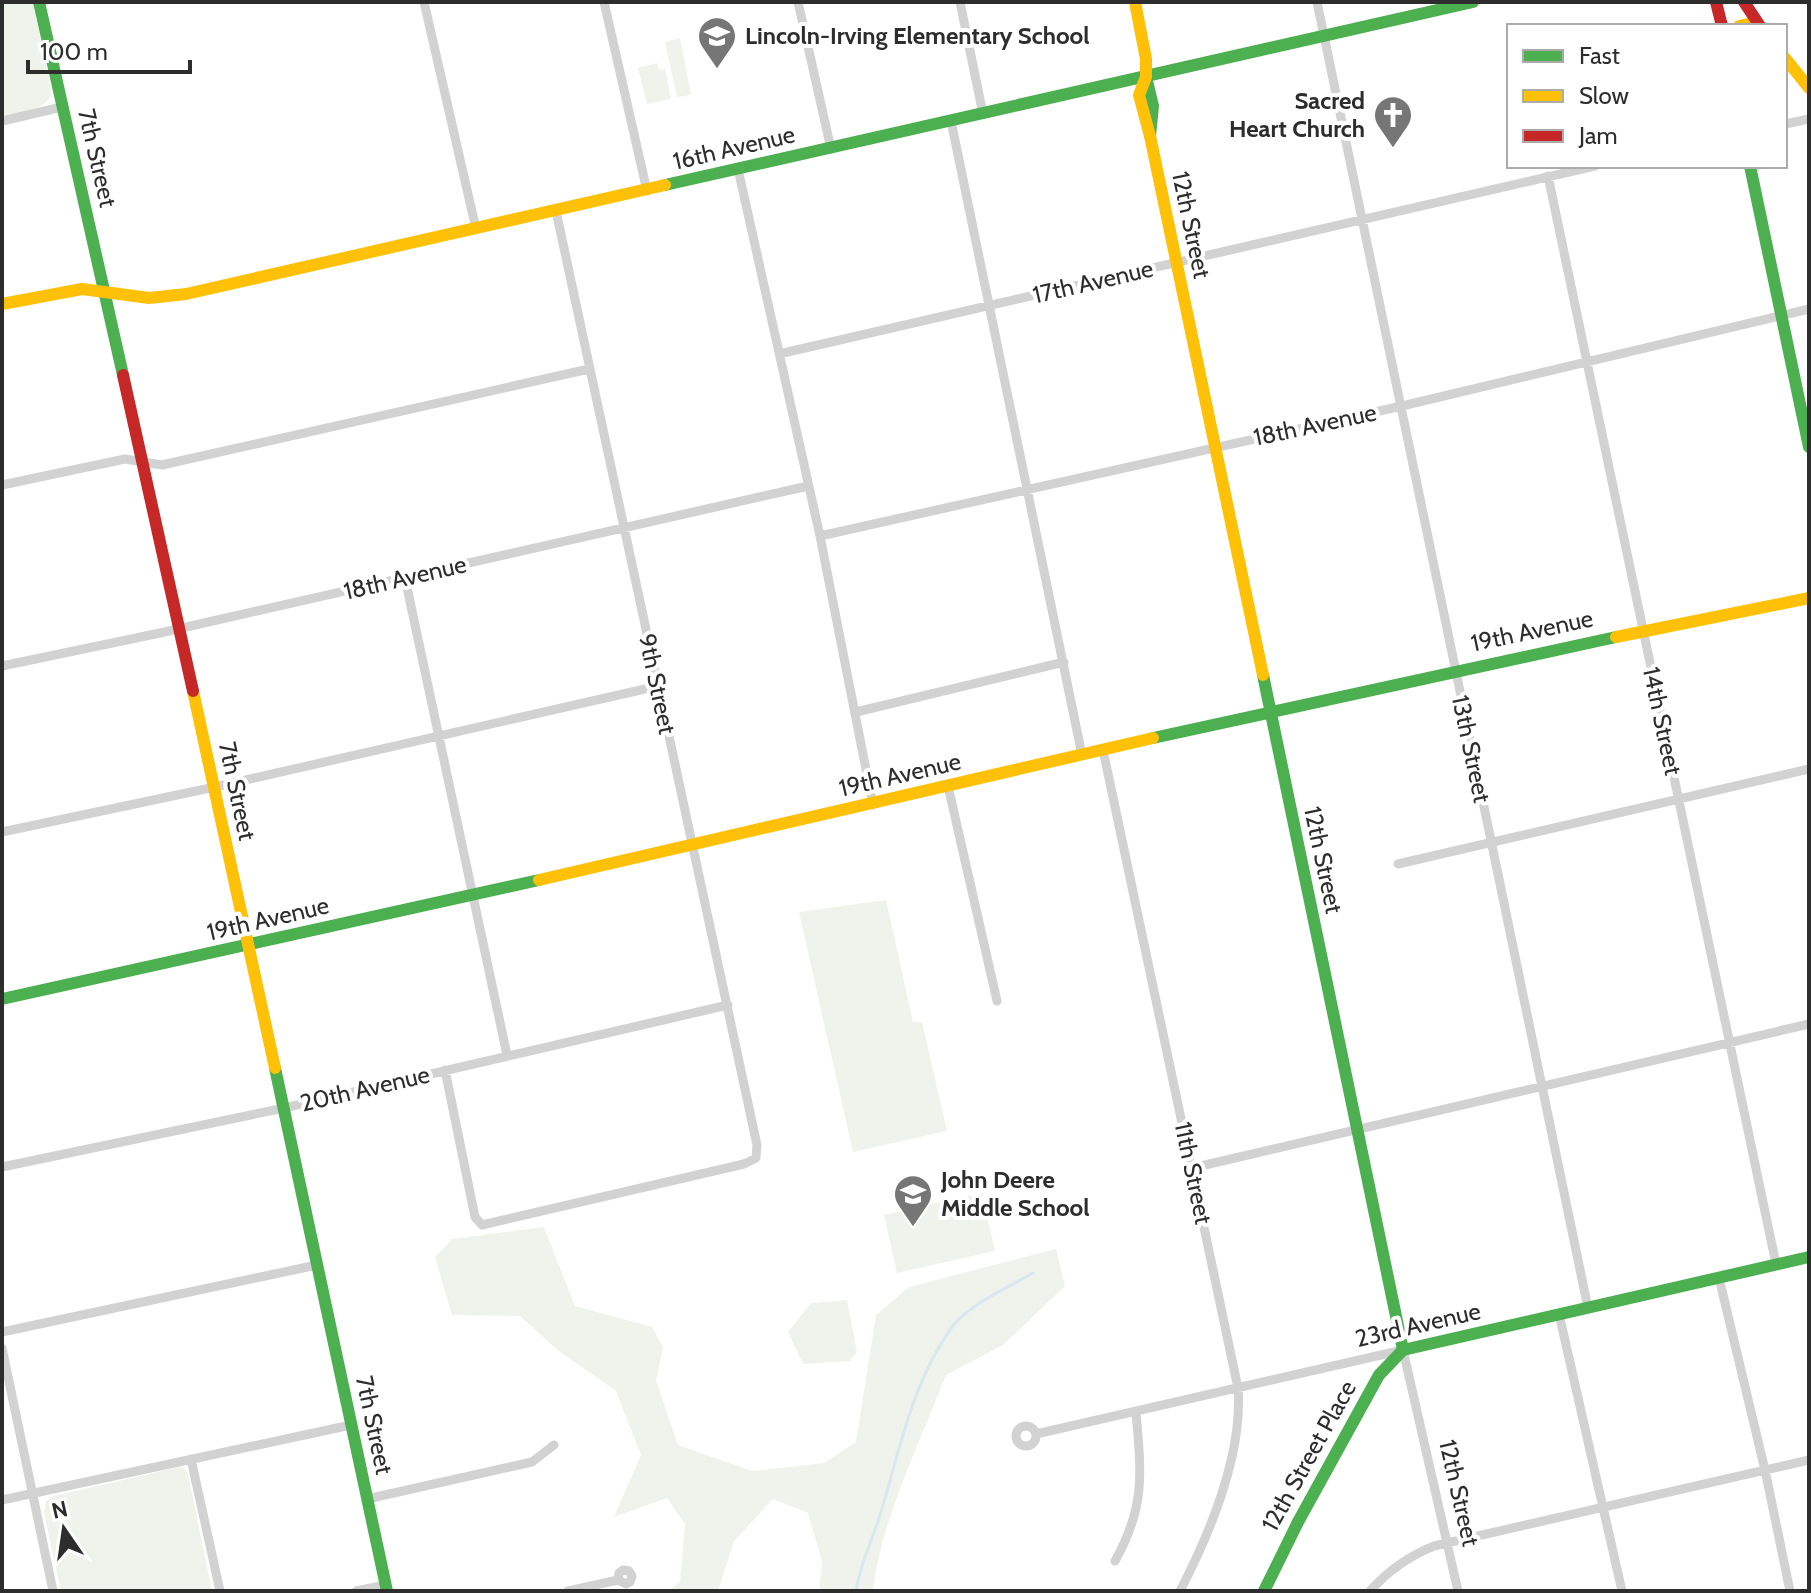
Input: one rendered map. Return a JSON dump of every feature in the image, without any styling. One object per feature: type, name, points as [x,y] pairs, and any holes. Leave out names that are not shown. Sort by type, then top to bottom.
[{"type":"street","name":"7th Street","points":[[39,2],[215,787],[386,1588]]},
{"type":"street","points":[[424,2],[476,229]]},
{"type":"street","points":[[604,2],[647,191]]},
{"type":"street","points":[[798,2],[831,149]]},
{"type":"street","points":[[960,2],[983,114]]},
{"type":"street","name":"12th Street","points":[[1135,2],[1146,59],[1146,77],[1139,95],[1144,124],[1150,136],[1403,1350],[1458,1591]]},
{"type":"street","name":"13th Street","points":[[1317,2],[1588,1308]]},
{"type":"street","name":"16th Avenue","points":[[2,304],[82,289],[149,298],[186,294],[1473,2]]},
{"type":"street","points":[[1716,2],[1722,24]]},
{"type":"street","points":[[1744,2],[1759,24]]},
{"type":"street","points":[[1787,60],[1809,88]]},
{"type":"street","points":[[2,121],[62,107]]},
{"type":"street","points":[[1787,124],[1809,119]]},
{"type":"street","points":[[951,121],[1082,755]]},
{"type":"street","name":"17th Avenue","points":[[779,354],[1586,168]]},
{"type":"street","points":[[1750,168],[1809,447]]},
{"type":"street","points":[[738,169],[820,536],[873,805]]},
{"type":"street","name":"14th Street","points":[[1548,176],[1776,1264]]},
{"type":"street","name":"9th Street","points":[[445,1070],[475,1217],[482,1225],[744,1164],[756,1158],[757,1145],[728,1005],[556,211]]},
{"type":"street","name":"18th Avenue","points":[[820,536],[1402,406],[1809,309]]},
{"type":"street","points":[[2,485],[125,459],[162,465],[589,369]]},
{"type":"street","name":"18th Avenue","points":[[2,666],[808,486]]},
{"type":"street","points":[[405,578],[507,1055]]},
{"type":"street","name":"19th Avenue","points":[[2,999],[873,805],[1454,669],[1809,598]]},
{"type":"street","points":[[856,712],[1064,662]]},
{"type":"street","points":[[2,832],[658,686]]},
{"type":"street","name":"11th Street","points":[[1103,750],[1238,1388],[1239,1406],[1227,1474],[1180,1591]]},
{"type":"street","points":[[1398,864],[1809,769]]},
{"type":"street","points":[[948,786],[997,1001]]},
{"type":"street","name":"20th Avenue","points":[[2,1167],[284,1108],[728,1005]]},
{"type":"street","points":[[1192,1168],[1809,1024]]},
{"type":"street","name":"23rd Avenue","points":[[1036,1434],[1809,1257]]},
{"type":"street","points":[[2,1332],[317,1265]]},
{"type":"street","points":[[1719,1278],[1790,1591]]},
{"type":"street","points":[[1559,1314],[1622,1591]]},
{"type":"street","points":[[2,1348],[53,1591]]},
{"type":"street","name":"12th Street Place","points":[[1264,1591],[1298,1522],[1379,1375],[1403,1350]]},
{"type":"street","points":[[1115,1561],[1137,1510],[1141,1488],[1136,1412]]},
{"type":"street","points":[[2,1500],[351,1425]]},
{"type":"street","points":[[367,1499],[532,1462],[554,1445]]},
{"type":"street","points":[[191,1459],[220,1591]]},
{"type":"street","points":[[1370,1591],[1388,1573],[1419,1552],[1448,1543],[1809,1460]]},
{"type":"street","points":[[568,1591],[618,1580]]},
{"type":"street","points":[[356,1591],[386,1588]]},
{"type":"shaded area","points":[[2,2],[33,2],[52,95],[36,108],[2,116]]},
{"type":"shaded area","points":[[680,38],[691,95],[677,97],[665,42]]},
{"type":"shaded area","points":[[657,63],[659,70],[665,69],[671,99],[647,104],[638,68]]},
{"type":"shaded area","points":[[886,900],[913,1022],[922,1022],[947,1131],[853,1152],[799,912]]},
{"type":"shaded area","points":[[982,1193],[995,1251],[897,1273],[884,1215]]},
{"type":"shaded area","points":[[544,1227],[575,1306],[652,1327],[663,1347],[656,1381],[678,1445],[752,1471],[824,1463],[856,1442],[876,1315],[909,1287],[1056,1249],[1065,1286],[1003,1345],[946,1375],[893,1509],[877,1564],[873,1591],[819,1591],[822,1561],[808,1513],[773,1499],[734,1541],[718,1591],[667,1591],[680,1582],[685,1524],[667,1498],[614,1517],[641,1455],[616,1391],[559,1351],[520,1316],[452,1315],[435,1257],[452,1239]]},
{"type":"shaded area","points":[[847,1300],[857,1352],[850,1361],[803,1364],[788,1332],[811,1303]]},
{"type":"shaded area","points":[[179,1467],[188,1474],[212,1591],[61,1591],[44,1513],[46,1501],[54,1496]]},
{"type":"waterway","points":[[856,1591],[916,1394],[938,1349],[952,1327],[968,1311],[1033,1273]]},
{"type":"traffic: fast","points":[[39,2],[123,375]]},
{"type":"traffic: fast","points":[[665,185],[1473,2]]},
{"type":"traffic: fast","points":[[1146,77],[1153,106],[1150,136]]},
{"type":"traffic: fast","points":[[1750,168],[1809,447]]},
{"type":"traffic: fast","points":[[1153,738],[1616,637]]},
{"type":"traffic: fast","points":[[1263,675],[1403,1350]]},
{"type":"traffic: fast","points":[[2,999],[539,880]]},
{"type":"traffic: fast","points":[[275,1068],[387,1591]]},
{"type":"traffic: fast","points":[[1403,1350],[1809,1257]]},
{"type":"traffic: fast","points":[[1264,1591],[1298,1522],[1379,1375],[1403,1350]]},
{"type":"traffic: slow","points":[[1135,2],[1146,59],[1146,77],[1139,95],[1263,675]]},
{"type":"traffic: slow","points":[[1748,24],[1757,22]]},
{"type":"traffic: slow","points":[[1787,60],[1809,88]]},
{"type":"traffic: slow","points":[[2,304],[82,289],[149,298],[186,294],[665,185]]},
{"type":"traffic: slow","points":[[1616,637],[1809,598]]},
{"type":"traffic: slow","points":[[193,691],[275,1068]]},
{"type":"traffic: slow","points":[[539,880],[1153,738]]},
{"type":"traffic: jam","points":[[1716,2],[1722,24]]},
{"type":"traffic: jam","points":[[1744,2],[1759,24]]},
{"type":"traffic: jam","points":[[123,375],[193,691]]},
{"type":"place","name":"Lincoln-Irving Elementary School","points":[[717,70]]},
{"type":"place","name":"Sacred Heart Church","points":[[1393,149]]},
{"type":"place","name":"John Deere Middle School","points":[[913,1228]]}]
